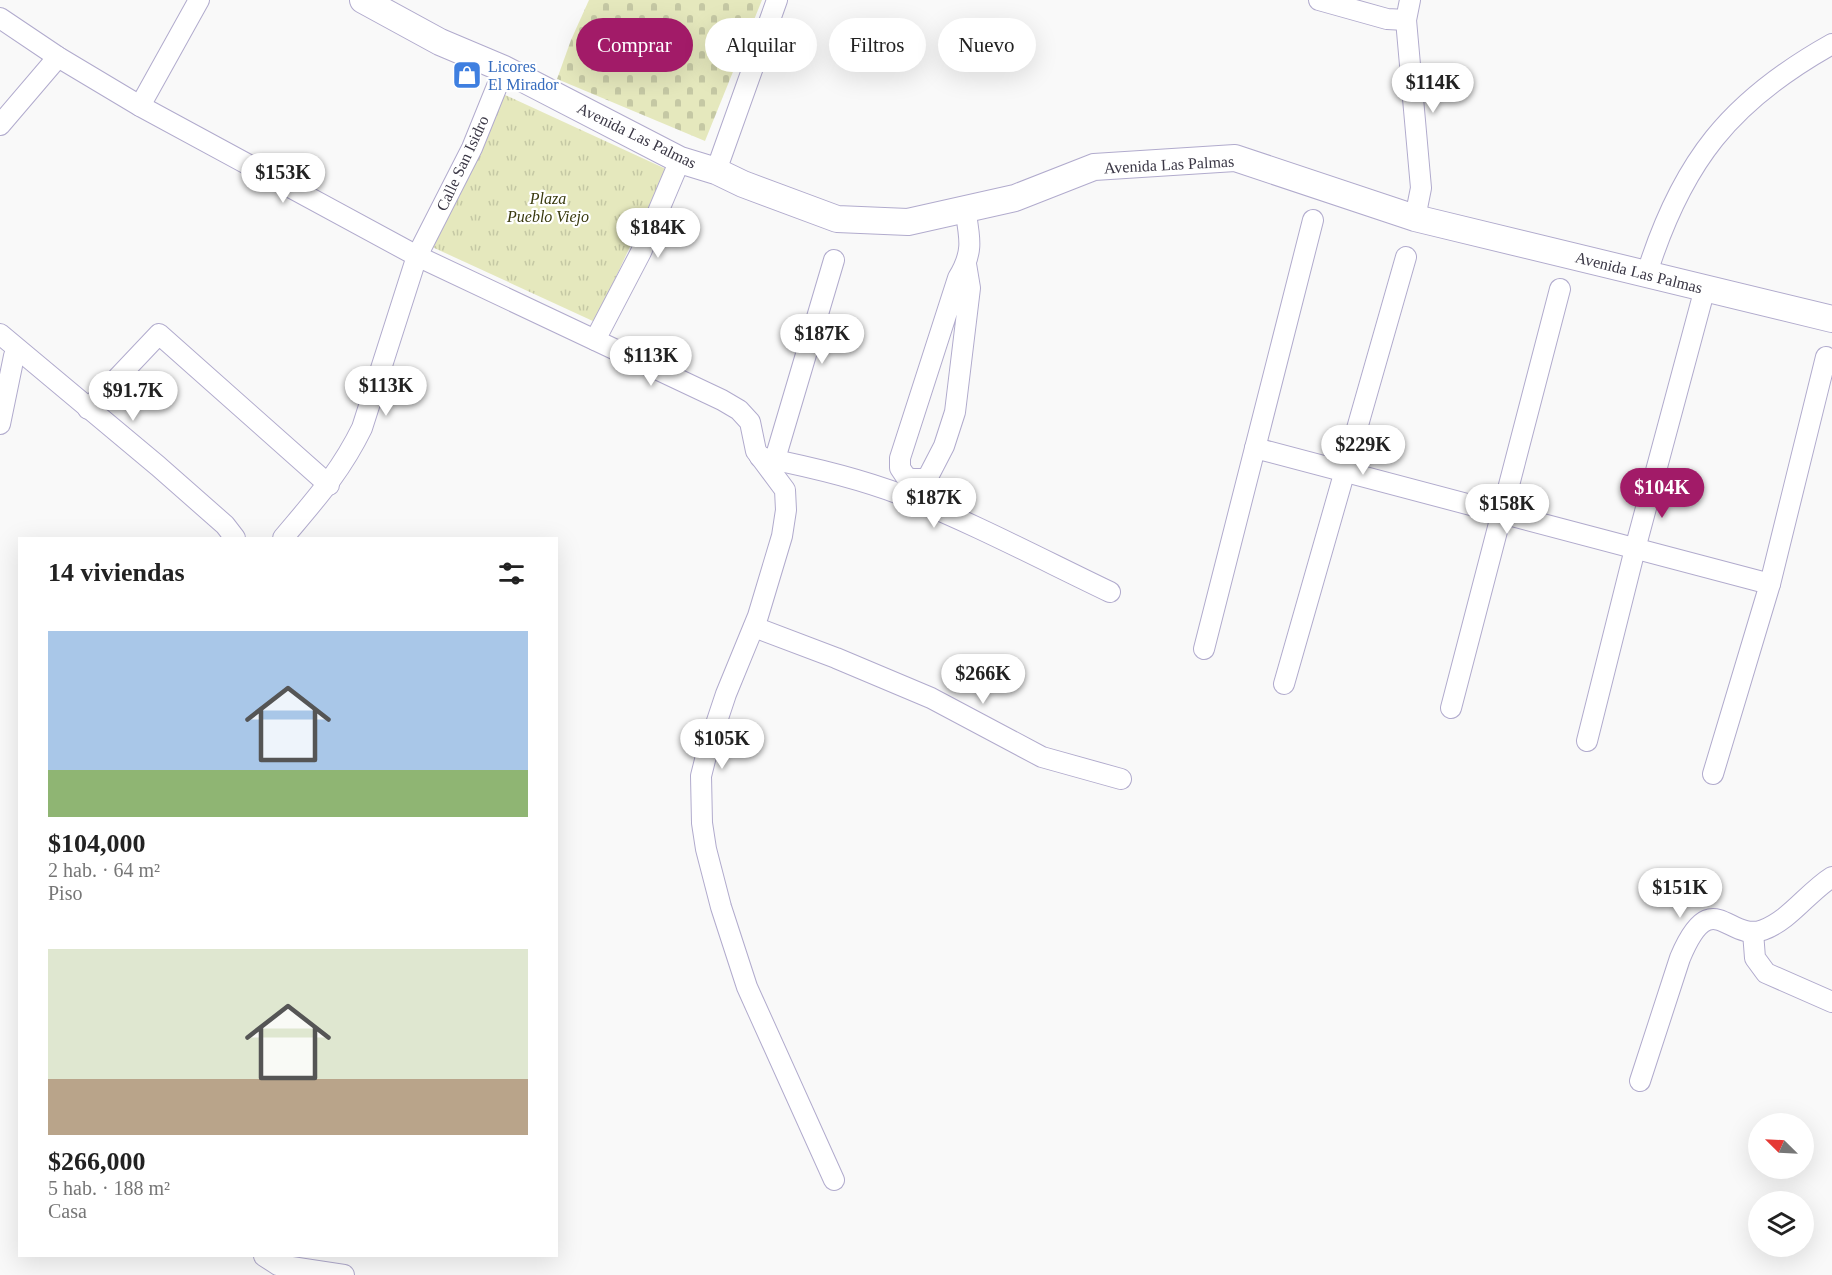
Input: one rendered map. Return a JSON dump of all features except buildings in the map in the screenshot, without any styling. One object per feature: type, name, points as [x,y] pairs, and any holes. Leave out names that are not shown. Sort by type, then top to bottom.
[{"type":"street","points":[[140,106],[199,0]]},
{"type":"street","name":"Avenida Las Palmas","points":[[363,0],[440,42],[504,69],[680,160],[716,171],[743,184],[837,219],[908,222],[1015,198],[1094,167],[1235,158],[1415,218],[1832,319]]},
{"type":"street","points":[[716,171],[777,0]]},
{"type":"street","points":[[1319,0],[1387,19],[1406,20]]},
{"type":"street","points":[[1410,0],[1406,20],[1421,188],[1415,218]]},
{"type":"street","points":[[0,18],[58,57],[140,106],[417,256],[722,400],[739,410],[750,422],[753,440],[767,458],[784,490],[786,510],[782,536],[754,627],[726,694],[701,776],[702,823],[706,849],[721,907],[747,987],[834,1180]]},
{"type":"street","points":[[1647,273],[1657,239],[1669,212],[1682,185],[1710,141],[1773,81],[1796,64],[1832,44]]},
{"type":"street","points":[[0,125],[58,57]]},
{"type":"street","name":"Calle San Isidro","points":[[284,537],[329,485],[352,449],[362,428],[417,256],[472,148],[504,69]]},
{"type":"street","points":[[596,340],[641,252],[680,160]]},
{"type":"street","points":[[965,209],[971,245],[966,264],[958,278],[900,458],[900,468],[912,479],[918,480],[929,476],[944,446],[955,411],[970,288],[966,264]]},
{"type":"street","points":[[1204,649],[1313,220]]},
{"type":"street","points":[[1284,684],[1406,257]]},
{"type":"street","points":[[767,458],[834,260]]},
{"type":"street","points":[[1587,741],[1635,549],[1705,288]]},
{"type":"street","points":[[1451,708],[1560,289]]},
{"type":"street","points":[[0,334],[225,525],[234,537]]},
{"type":"street","points":[[88,409],[159,334],[329,485]]},
{"type":"street","points":[[0,424],[17,349]]},
{"type":"street","points":[[1713,774],[1770,584],[1826,357]]},
{"type":"street","points":[[1255,448],[1770,584]]},
{"type":"street","points":[[767,458],[900,495],[982,529],[1110,592]]},
{"type":"street","points":[[754,627],[931,698],[1042,757],[1121,778]]},
{"type":"street","points":[[1640,1081],[1680,958],[1693,932],[1699,926],[1714,919],[1721,919],[1754,932],[1763,930],[1782,920],[1832,877]]},
{"type":"street","points":[[1754,932],[1755,958],[1766,973],[1832,1002]]},
{"type":"street","points":[[265,1257],[278,1265],[344,1275]]},
{"type":"green space","points":[[589,0],[762,0],[755,18],[705,18],[705,72],[733,72],[705,141],[557,79],[576,29],[576,72],[693,72],[693,18],[581,18]]},
{"type":"green space","name":"Plaza Pueblo Viejo","points":[[501,93],[666,169],[595,322],[430,246]]},
{"type":"place","name":"Licores El Mirador","points":[[467,75]]}]
